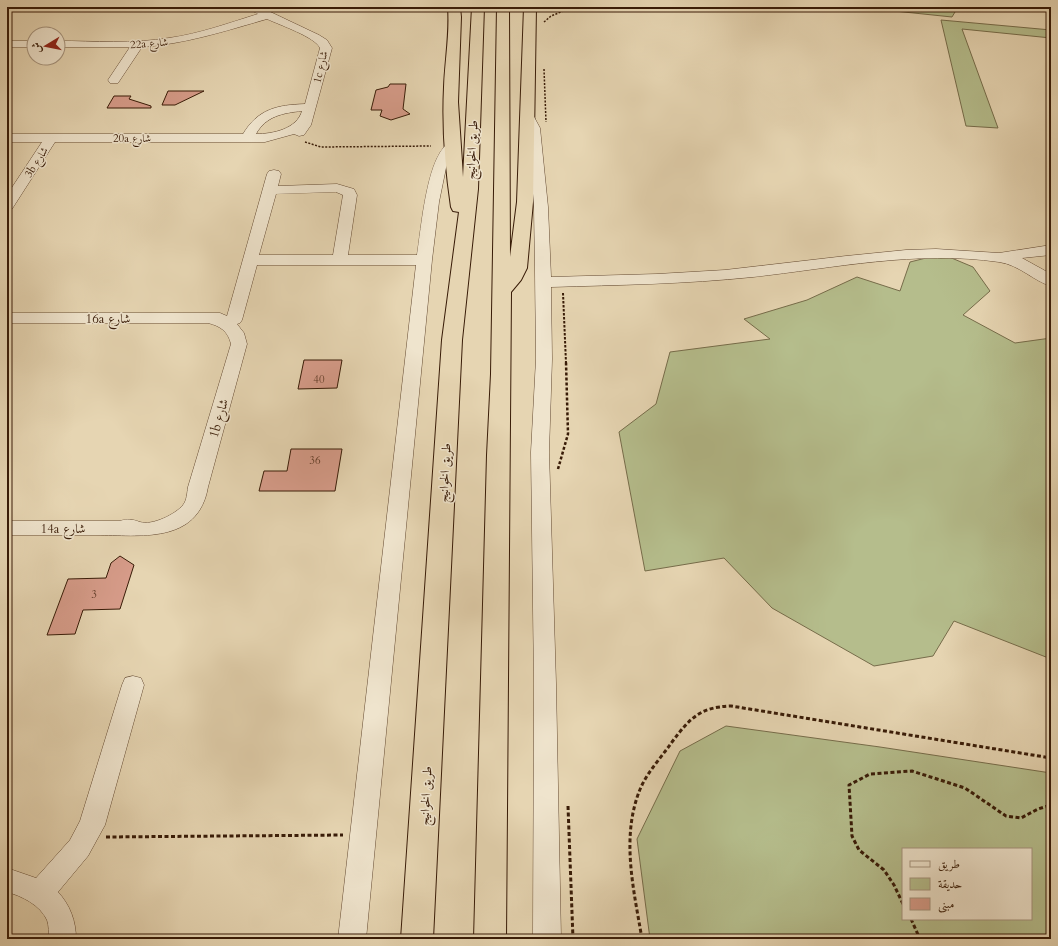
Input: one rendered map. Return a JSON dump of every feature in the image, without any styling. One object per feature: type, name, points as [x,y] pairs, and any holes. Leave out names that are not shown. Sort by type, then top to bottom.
[{"type":"highway","points":[[454,7],[455,32],[451,87],[452,146],[457,193],[465,234]]},
{"type":"highway","name":"طريق الخوانيج","points":[[417,939],[452,340],[470,189],[478,7]]},
{"type":"highway","points":[[490,939],[501,291],[503,7]]},
{"type":"highway","points":[[501,291],[512,280],[519,262],[526,202],[530,7]]},
{"type":"street","name":"22a شارع","points":[[66,44],[138,44],[190,38],[238,23],[260,11]]},
{"type":"street","name":"1c شارع","points":[[260,11],[316,37],[325,45],[326,54],[305,125],[301,131],[289,135]]},
{"type":"street","points":[[7,44],[26,44]]},
{"type":"street","points":[[114,80],[138,44]]},
{"type":"street","points":[[253,138],[256,123],[261,118],[286,109],[310,107]]},
{"type":"street","points":[[528,116],[534,128],[540,207],[553,282],[544,359],[540,452],[545,684],[547,939]]},
{"type":"street","name":"20a شارع","points":[[7,138],[253,138],[275,140],[289,135]]},
{"type":"street","name":"3b شارع","points":[[7,206],[51,138]]},
{"type":"street","points":[[352,939],[424,260],[432,202],[440,163],[452,146]]},
{"type":"street","points":[[237,325],[251,260],[274,174]]},
{"type":"street","points":[[270,190],[337,188],[348,192],[350,195],[340,260]]},
{"type":"street","points":[[1001,258],[1051,250]]},
{"type":"street","points":[[553,282],[689,278],[909,255],[954,254],[1001,258],[1023,265],[1051,281]]},
{"type":"street","points":[[251,260],[424,260]]},
{"type":"street","name":"16a شارع","points":[[7,318],[208,318],[237,325]]},
{"type":"street","name":"1b شارع","points":[[175,516],[193,506],[198,493],[198,487],[238,349],[239,338],[237,325]]},
{"type":"street","name":"14a شارع","points":[[7,528],[119,528],[146,530],[164,526],[175,516]]},
{"type":"street","points":[[39,894],[70,859],[86,838],[96,812],[133,685]]},
{"type":"street","points":[[7,880],[20,883],[52,903],[60,917],[63,933],[62,939]]},
{"type":"path","points":[[543,25],[551,16],[573,7]]},
{"type":"path","points":[[544,64],[546,127]]},
{"type":"path","points":[[289,135],[310,145],[321,147],[431,146]]},
{"type":"path","points":[[553,282],[568,422],[568,434],[560,458],[558,475]]},
{"type":"path","points":[[642,939],[630,846],[634,809],[639,792],[647,776],[687,721],[702,710],[711,707],[731,706],[1051,758]]},
{"type":"path","points":[[902,902],[894,885],[884,870],[859,850],[852,836],[849,785],[870,774],[912,770],[965,788],[1006,816],[1021,818],[1038,809],[1051,805]]},
{"type":"path","points":[[568,804],[573,939]]},
{"type":"path","points":[[86,838],[344,835]]},
{"type":"path","points":[[910,920],[920,939]]},
{"type":"green space","points":[[856,7],[958,7],[952,17]]},
{"type":"green space","points":[[941,20],[1051,30],[1051,38],[962,29],[998,128],[966,126]]},
{"type":"green space","points":[[942,254],[973,267],[990,291],[963,315],[1015,343],[1051,338],[1051,659],[954,621],[933,656],[874,666],[772,608],[724,558],[645,571],[619,432],[656,404],[670,352],[770,339],[744,319],[807,300],[857,277],[900,291],[910,262]]},
{"type":"green space","points":[[726,726],[880,747],[1051,773],[1051,939],[650,939],[637,839],[680,751]]},
{"type":"building","points":[[390,84],[406,84],[403,109],[410,114],[391,120],[380,116],[382,110],[371,110],[376,90],[388,87]]},
{"type":"building","points":[[168,91],[204,91],[175,105],[162,105]]},
{"type":"building","points":[[114,96],[131,96],[129,99],[151,106],[151,108],[107,108]]},
{"type":"building","points":[[304,360],[342,360],[337,388],[298,389]]},
{"type":"building","points":[[291,449],[342,449],[335,491],[259,491],[264,471],[287,471]]},
{"type":"building","points":[[120,556],[134,565],[120,609],[83,610],[75,634],[47,635],[68,579],[106,578],[111,563]]}]
